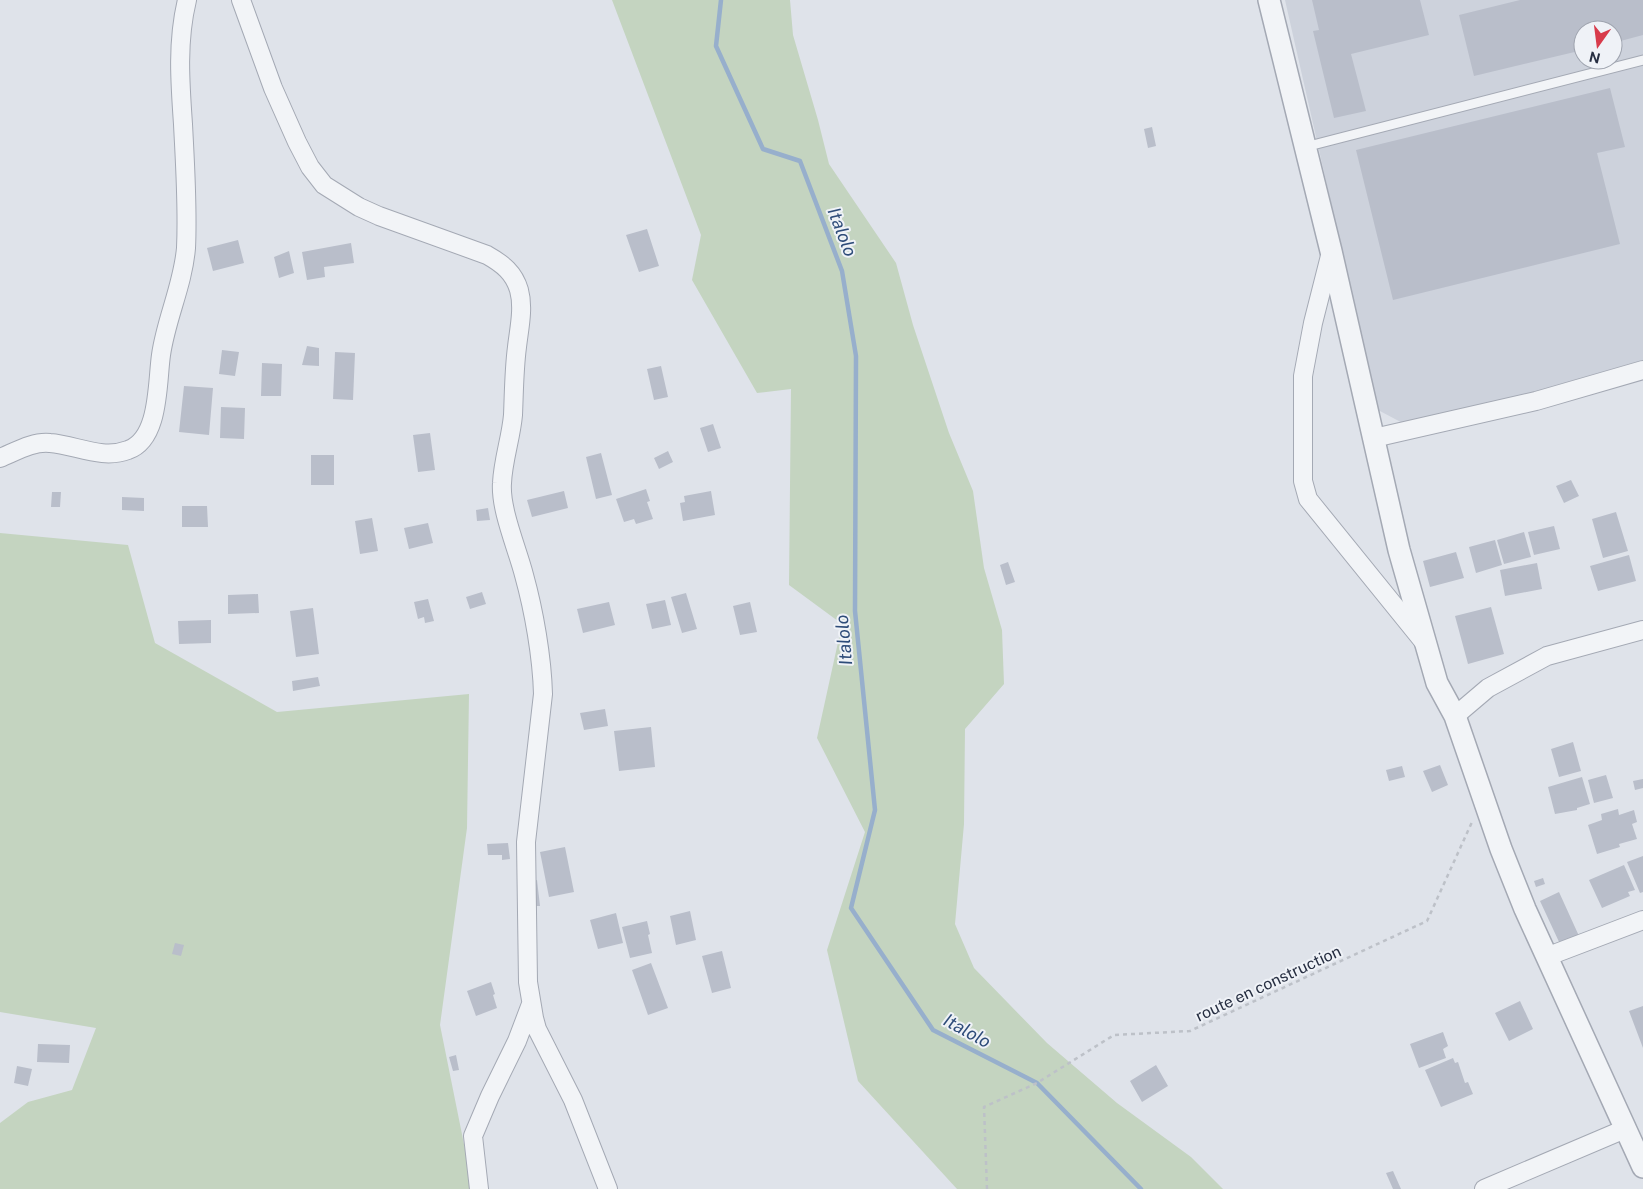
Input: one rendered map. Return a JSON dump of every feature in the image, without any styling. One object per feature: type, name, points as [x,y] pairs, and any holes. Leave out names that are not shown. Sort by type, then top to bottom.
[{"type":"street","points":[[0,458],[32,445],[49,442],[105,454],[128,450],[138,444],[149,431],[155,410],[161,353],[186,250],[186,181],[179,70],[183,18],[187,0]]},
{"type":"street","points":[[241,0],[273,88],[297,142],[310,167],[324,185],[359,207],[379,216],[475,250],[494,259],[513,275],[520,291],[521,308],[513,379],[513,416],[502,485],[505,507],[525,577],[541,658],[542,673],[543,694],[526,842],[528,982],[537,1029],[573,1100],[608,1189]]},
{"type":"street","points":[[1269,0],[1331,251],[1400,550],[1436,682],[1455,716],[1501,849],[1546,957],[1643,1167]]},
{"type":"street","points":[[1331,251],[1313,323],[1303,376],[1303,481],[1308,499],[1426,643]]},
{"type":"street","points":[[1374,438],[1536,401],[1643,370]]},
{"type":"street","points":[[1455,716],[1488,688],[1547,656],[1643,630]]},
{"type":"street","points":[[1546,957],[1643,920]]},
{"type":"street","points":[[479,1189],[473,1136],[517,1041],[531,1003]]},
{"type":"street","points":[[1484,1189],[1626,1129]]},
{"type":"lane","points":[[1304,147],[1643,60]]},
{"type":"path","name":"route en construction","points":[[986,1189],[984,1107],[1037,1083],[1114,1035],[1190,1031],[1427,921],[1484,796]]},
{"type":"shaded area","points":[[1285,0],[1643,0],[1643,360],[1412,428],[1378,410]]},
{"type":"green space","points":[[612,0],[790,0],[793,35],[829,164],[896,263],[913,325],[949,433],[973,491],[984,568],[1002,630],[1004,684],[965,729],[964,824],[955,924],[974,968],[1047,1043],[1117,1103],[1191,1157],[1223,1189],[957,1189],[858,1081],[827,950],[865,832],[817,738],[842,624],[789,585],[791,389],[757,393],[692,280],[701,235]]},
{"type":"green space","points":[[0,533],[128,545],[155,643],[277,712],[469,694],[467,828],[440,1025],[473,1189],[0,1189],[0,1123],[28,1102],[72,1090],[96,1028],[0,1012]]},
{"type":"building","points":[[1312,0],[1420,0],[1429,35],[1351,54],[1366,111],[1334,118],[1313,31],[1319,30]]},
{"type":"building","points":[[1520,0],[1643,0],[1643,35],[1623,40],[1623,20],[1573,20],[1573,52],[1474,76],[1459,15]]},
{"type":"building","points":[[1610,88],[1625,147],[1597,153],[1620,244],[1393,300],[1356,150]]},
{"type":"building","points":[[1152,127],[1156,146],[1148,148],[1144,129]]},
{"type":"building","points":[[647,229],[659,266],[639,272],[626,235]]},
{"type":"building","points":[[238,240],[244,263],[213,271],[207,248]]},
{"type":"building","points":[[351,243],[354,263],[324,267],[325,277],[307,280],[302,252]]},
{"type":"building","points":[[289,251],[294,273],[279,278],[274,257]]},
{"type":"building","points":[[307,346],[319,348],[319,366],[302,365]]},
{"type":"building","points":[[222,350],[239,352],[235,376],[219,374]]},
{"type":"building","points":[[335,352],[355,353],[353,400],[333,399]]},
{"type":"building","points":[[262,363],[282,364],[281,396],[261,396]]},
{"type":"building","points":[[661,366],[668,397],[654,400],[647,369]]},
{"type":"building","points":[[184,386],[213,388],[209,435],[179,432]]},
{"type":"building","points":[[221,407],[245,408],[244,439],[220,438]]},
{"type":"building","points":[[713,424],[721,448],[708,452],[700,428]]},
{"type":"building","points":[[430,433],[435,470],[418,472],[413,435]]},
{"type":"building","points":[[668,451],[673,462],[659,469],[654,458]]},
{"type":"building","points":[[601,453],[612,495],[596,499],[586,457]]},
{"type":"building","points":[[311,455],[334,455],[334,485],[311,485]]},
{"type":"building","points":[[1571,480],[1579,496],[1564,503],[1556,486]]},
{"type":"building","points":[[646,489],[650,501],[647,502],[653,519],[636,524],[634,519],[624,522],[616,499]]},
{"type":"building","points":[[564,491],[568,508],[532,517],[527,500]]},
{"type":"building","points":[[711,491],[715,515],[683,521],[680,503],[685,502],[684,496]]},
{"type":"building","points":[[52,492],[61,492],[60,507],[51,507]]},
{"type":"building","points":[[122,497],[144,498],[144,511],[122,510]]},
{"type":"building","points":[[182,506],[207,506],[208,527],[182,527]]},
{"type":"building","points":[[488,508],[490,520],[477,521],[476,510]]},
{"type":"building","points":[[1616,512],[1628,551],[1603,558],[1592,519]]},
{"type":"building","points":[[372,518],[378,551],[360,554],[355,521]]},
{"type":"building","points":[[428,523],[433,543],[409,549],[404,528]]},
{"type":"building","points":[[1554,526],[1560,549],[1534,555],[1528,532]]},
{"type":"building","points":[[1524,532],[1531,557],[1504,564],[1497,540]]},
{"type":"building","points":[[1495,540],[1502,565],[1476,573],[1469,547]]},
{"type":"building","points":[[1456,552],[1464,578],[1430,587],[1423,561]]},
{"type":"building","points":[[1629,555],[1636,581],[1598,591],[1590,566]]},
{"type":"building","points":[[1008,562],[1015,582],[1006,585],[1000,565]]},
{"type":"building","points":[[1537,563],[1542,589],[1505,596],[1500,570]]},
{"type":"building","points":[[482,592],[486,604],[470,609],[466,597]]},
{"type":"building","points":[[686,593],[697,629],[682,633],[671,597]]},
{"type":"building","points":[[258,594],[259,613],[228,614],[228,595]]},
{"type":"building","points":[[428,599],[434,621],[425,623],[424,617],[418,619],[414,602]]},
{"type":"building","points":[[665,600],[671,625],[652,629],[646,604]]},
{"type":"building","points":[[609,602],[615,625],[583,633],[577,609]]},
{"type":"building","points":[[750,602],[757,632],[740,635],[733,606]]},
{"type":"building","points":[[1491,607],[1504,654],[1468,664],[1455,616]]},
{"type":"building","points":[[313,608],[319,654],[296,657],[290,611]]},
{"type":"building","points":[[211,620],[211,643],[179,644],[178,621]]},
{"type":"building","points":[[318,677],[320,686],[293,691],[292,681]]},
{"type":"building","points":[[605,709],[608,726],[584,730],[580,713]]},
{"type":"building","points":[[651,727],[655,767],[619,771],[614,731]]},
{"type":"building","points":[[1573,742],[1581,771],[1559,777],[1551,749]]},
{"type":"building","points":[[1440,765],[1448,785],[1432,792],[1423,771]]},
{"type":"building","points":[[1402,766],[1405,777],[1389,781],[1386,770]]},
{"type":"building","points":[[1606,775],[1613,798],[1594,803],[1588,780]]},
{"type":"building","points":[[1582,777],[1590,804],[1577,808],[1577,810],[1555,814],[1548,787]]},
{"type":"building","points":[[1643,779],[1643,788],[1635,790],[1633,781]]},
{"type":"building","points":[[1618,809],[1619,815],[1634,810],[1637,822],[1632,824],[1637,839],[1619,844],[1620,847],[1597,854],[1588,825],[1602,820],[1601,814]]},
{"type":"building","points":[[508,843],[510,859],[502,860],[502,855],[488,855],[487,844]]},
{"type":"building","points":[[565,847],[574,892],[549,897],[540,852]]},
{"type":"building","points":[[1643,856],[1643,892],[1640,893],[1627,862]]},
{"type":"building","points":[[1624,865],[1635,890],[1628,892],[1630,896],[1602,908],[1589,880]]},
{"type":"building","points":[[1543,878],[1545,884],[1536,887],[1534,881]]},
{"type":"building","points":[[537,880],[540,906],[533,906],[530,881]]},
{"type":"building","points":[[1559,892],[1579,936],[1560,944],[1540,901]]},
{"type":"building","points":[[690,911],[696,940],[676,945],[670,916]]},
{"type":"building","points":[[616,913],[623,943],[598,949],[590,920]]},
{"type":"building","points":[[647,921],[652,953],[630,958],[622,927]]},
{"type":"building","points":[[175,943],[184,945],[181,956],[172,954]]},
{"type":"building","points":[[722,951],[731,988],[712,993],[702,956]]},
{"type":"building","points":[[651,963],[668,1008],[648,1015],[632,970]]},
{"type":"building","points":[[491,982],[497,1008],[476,1016],[467,991]]},
{"type":"building","points":[[1520,1001],[1533,1029],[1509,1041],[1495,1013]]},
{"type":"building","points":[[1643,1006],[1643,1048],[1629,1011]]},
{"type":"building","points":[[1443,1032],[1448,1046],[1443,1049],[1446,1058],[1419,1068],[1410,1044]]},
{"type":"building","points":[[38,1044],[70,1045],[69,1063],[37,1062]]},
{"type":"building","points":[[456,1055],[459,1070],[453,1071],[449,1057]]},
{"type":"building","points":[[1453,1058],[1455,1063],[1458,1062],[1465,1083],[1468,1082],[1473,1094],[1441,1107],[1425,1070]]},
{"type":"building","points":[[1156,1065],[1168,1086],[1142,1102],[1130,1081]]},
{"type":"building","points":[[17,1066],[32,1069],[28,1086],[14,1083]]},
{"type":"building","points":[[1393,1171],[1401,1189],[1393,1189],[1386,1173]]},
{"type":"waterway","name":"Italolo","points":[[721,0],[716,46],[763,149],[800,161],[842,271],[856,356],[855,611],[875,810],[851,908],[933,1030],[1037,1083],[1141,1189]]}]
